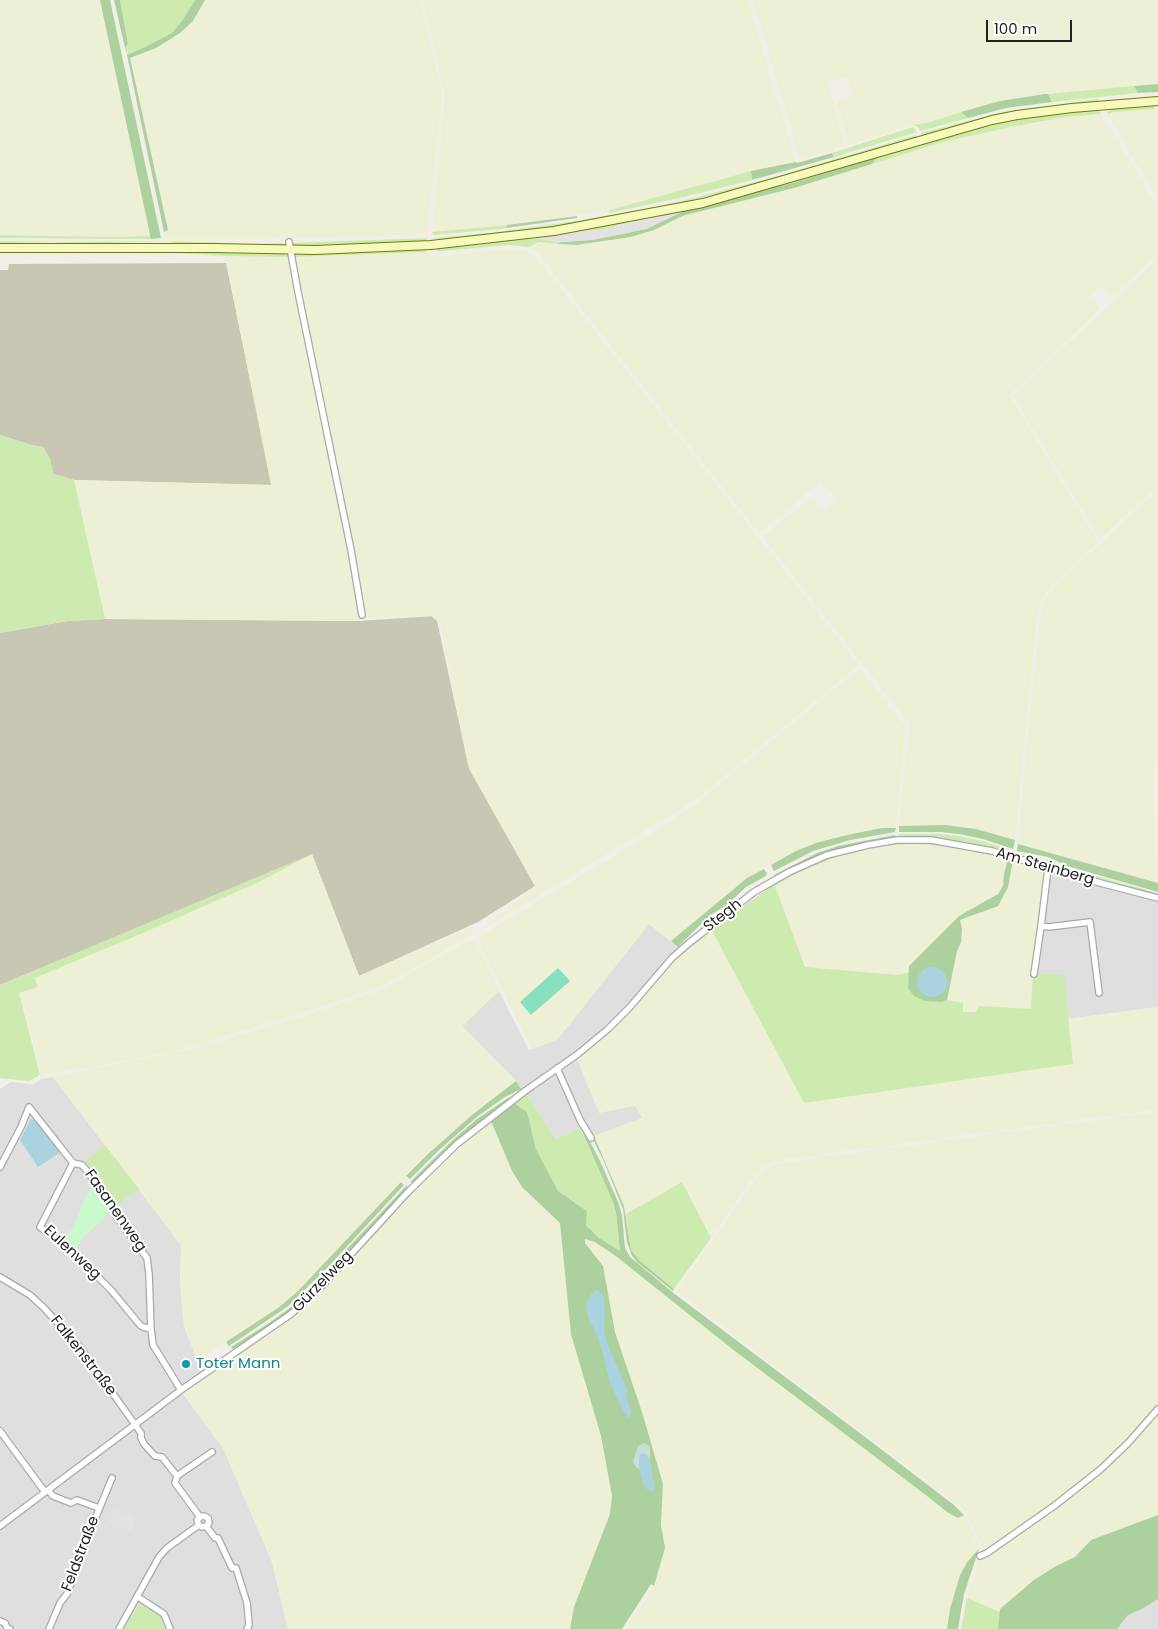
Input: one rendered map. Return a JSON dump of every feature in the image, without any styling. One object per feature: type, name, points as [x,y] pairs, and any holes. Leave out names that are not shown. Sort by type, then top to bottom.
[{"type":"main road","points":[[0,248],[290,246],[314,250],[431,245],[580,227],[703,203],[992,120],[1072,108],[1158,101]]},
{"type":"street","points":[[290,246],[351,550],[362,615]]},
{"type":"street","name":"Stegh","points":[[483,1124],[578,1054],[615,1023],[672,958],[754,892],[789,872],[827,854],[897,840],[930,840]]},
{"type":"street","name":"Am Steinberg","points":[[930,840],[992,851],[1158,898]]},
{"type":"street","points":[[1034,974],[1048,868]]},
{"type":"street","points":[[1041,926],[1049,927],[1090,922],[1099,993]]},
{"type":"street","points":[[557,1068],[580,1120],[591,1138]]},
{"type":"street","name":"Fasanenweg","points":[[0,1167],[20,1128],[28,1107],[74,1163],[82,1165],[87,1171],[113,1206],[116,1216],[147,1258],[153,1345],[181,1390]]},
{"type":"street","name":"Gürzelweg","points":[[0,1526],[181,1390],[292,1314],[304,1304],[407,1192],[457,1144],[483,1124]]},
{"type":"street","name":"Eulenweg","points":[[74,1163],[40,1227],[70,1249],[111,1290],[140,1325],[151,1329]]},
{"type":"street","name":"Falkenstraße","points":[[0,1277],[30,1295],[56,1319],[79,1346],[141,1434],[140,1438],[155,1456],[162,1457],[177,1476],[175,1483],[200,1516]]},
{"type":"street","points":[[980,1556],[1011,1537],[1054,1506],[1100,1469],[1128,1443],[1158,1409]]},
{"type":"street","points":[[0,1431],[46,1491],[71,1503],[77,1500],[99,1508]]},
{"type":"street","points":[[177,1476],[212,1452]]},
{"type":"street","name":"Feldstraße","points":[[49,1629],[60,1603],[68,1594],[83,1548],[112,1478]]},
{"type":"street","points":[[199,1525],[198,1520],[200,1516],[204,1516],[208,1518],[209,1522],[206,1526]]},
{"type":"street","points":[[199,1525],[202,1527],[206,1526]]},
{"type":"street","points":[[119,1629],[159,1557],[167,1548],[199,1525]]},
{"type":"street","points":[[206,1526],[215,1538],[218,1538],[232,1568],[236,1568],[247,1603],[249,1625],[247,1629]]},
{"type":"street","points":[[138,1597],[160,1610],[164,1614],[170,1629]]},
{"type":"street","points":[[0,1621],[4,1622],[7,1628],[10,1629]]},
{"type":"shaded area","points":[[0,0],[100,0],[151,236],[0,235]]},
{"type":"shaded area","points":[[205,0],[420,0],[441,90],[427,234],[275,239],[166,238],[164,232],[168,230],[130,58],[156,48]]},
{"type":"shaded area","points":[[425,0],[748,0],[796,162],[746,173],[619,209],[507,225],[432,232],[445,97],[424,4]]},
{"type":"shaded area","points":[[753,0],[1158,0],[1158,84],[1045,94],[1000,101],[927,123],[905,127],[849,145],[837,101],[853,96],[848,77],[828,82],[845,146],[800,160]]},
{"type":"shaded area","points":[[1158,109],[1158,199],[1107,114]]},
{"type":"shaded area","points":[[1101,114],[1158,208],[1158,252],[1112,298],[1101,286],[1091,297],[1100,309],[1009,395],[1098,542],[1052,585],[1041,600],[1037,615],[1015,840],[976,829],[945,825],[899,826],[909,723],[762,536],[811,498],[825,511],[838,500],[820,482],[759,533],[537,252],[529,247],[539,242],[576,245],[631,237],[654,230],[682,216],[794,188],[943,142],[1065,117]]},
{"type":"shaded area","points":[[726,200],[686,210],[646,229],[591,240],[561,242],[533,238],[567,232],[600,230]]},
{"type":"shaded area","points":[[507,249],[524,250],[535,256],[859,665],[695,800],[477,933],[535,886],[469,769],[440,624],[430,615],[364,618],[364,621],[105,619],[74,480],[271,485],[225,256],[288,257],[364,617],[366,611],[294,257],[427,252],[433,256],[441,256]]},
{"type":"shaded area","points":[[1158,258],[1158,485],[1100,539],[1013,396]]},
{"type":"shaded area","points":[[226,263],[272,485],[74,480],[53,474],[50,459],[43,447],[0,435],[0,270],[8,270],[9,264]]},
{"type":"shaded area","points":[[1158,490],[1158,748],[1154,781],[1158,883],[1018,844],[1026,752],[1041,613],[1044,602],[1057,584]]},
{"type":"shaded area","points":[[436,616],[468,764],[535,886],[478,922],[359,976],[312,855],[0,985],[0,633],[67,621],[105,619],[356,621]]},
{"type":"shaded area","points":[[860,668],[905,726],[896,828],[882,828],[847,835],[774,863],[747,878],[671,941],[649,924],[557,1040],[532,1049],[478,937],[649,835],[697,803]]},
{"type":"shaded area","points":[[916,844],[947,846],[1008,859],[1003,886],[998,894],[959,916],[909,966],[909,972],[899,975],[805,967],[774,885],[797,873],[841,855],[864,849]]},
{"type":"shaded area","points":[[312,854],[359,976],[471,928],[472,934],[384,985],[327,1005],[172,1052],[42,1075],[19,992],[37,987],[35,978],[259,882]]},
{"type":"shaded area","points":[[1013,860],[1158,901],[1158,1007],[1068,1019],[1063,974],[1033,973],[947,1000],[962,929],[1008,887]]},
{"type":"shaded area","points":[[1013,860],[1046,869],[1033,973],[1032,1010],[979,1006],[976,1012],[963,1012],[947,1000],[957,951],[961,942],[962,929],[960,920],[998,906],[1008,887]]},
{"type":"shaded area","points":[[649,924],[678,947],[629,1006],[606,1028],[574,1053],[636,1106],[642,1118],[592,1137],[582,1127],[556,1139],[516,1081],[462,1026],[499,991],[529,1050],[557,1040]]},
{"type":"shaded area","points":[[712,931],[804,1103],[1073,1064],[1068,1019],[1158,1007],[1158,1109],[774,1162],[762,1167],[741,1193],[711,1238],[682,1182],[626,1214],[594,1136],[642,1118],[635,1106],[599,1113],[576,1057],[605,1035],[622,1019],[676,959]]},
{"type":"shaded area","points":[[470,940],[474,940],[477,943],[499,991],[462,1026],[516,1081],[472,1115],[428,1154],[298,1291],[278,1308],[217,1347],[198,1363],[184,1327],[180,1285],[181,1245],[53,1077],[193,1049],[304,1016],[381,990]]},
{"type":"shaded area","points":[[53,1077],[181,1245],[180,1285],[198,1363],[202,1371],[180,1387],[183,1394],[223,1448],[272,1562],[288,1629],[0,1629],[0,1089],[11,1082],[32,1084],[41,1079]]},
{"type":"shaded area","points":[[1158,1112],[1158,1406],[1125,1445],[1100,1469],[987,1551],[983,1550],[981,1542],[963,1509],[676,1291],[761,1172],[776,1164]]},
{"type":"shaded area","points":[[491,1121],[512,1171],[522,1187],[560,1223],[564,1269],[601,1436],[612,1496],[610,1514],[574,1607],[570,1629],[288,1629],[272,1562],[223,1448],[183,1394],[210,1372],[307,1305],[436,1169]]},
{"type":"shaded area","points":[[585,1239],[595,1242],[617,1257],[731,1348],[947,1512],[958,1518],[964,1515],[979,1549],[968,1561],[950,1609],[947,1629],[626,1629],[654,1586],[665,1548],[661,1525],[663,1484],[642,1412],[615,1332],[603,1266],[585,1243]]},
{"type":"shaded area","points":[[1158,1410],[1158,1515],[1091,1540],[1075,1557],[1056,1566],[1000,1609],[1000,1612],[967,1598],[979,1561],[1101,1471]]},
{"type":"shaded area","points":[[645,1443],[650,1447],[650,1461],[646,1454],[639,1458],[640,1470],[633,1461],[638,1446]]},
{"type":"shaded area","points":[[114,1509],[136,1518],[131,1531],[109,1522]]},
{"type":"shaded area","points":[[1158,1599],[1158,1629],[1117,1629],[1128,1615]]},
{"type":"green space","points":[[100,0],[110,0],[161,238],[151,239]]},
{"type":"green space","points":[[114,0],[120,0],[128,44],[125,48]]},
{"type":"green space","points":[[120,0],[195,0],[172,33],[127,55],[125,48],[128,44]]},
{"type":"green space","points":[[195,0],[205,0],[193,21],[180,33],[156,48],[130,58],[168,230],[164,232],[127,55],[172,33]]},
{"type":"green space","points":[[1158,84],[1158,92],[1138,93],[1134,86]]},
{"type":"green space","points":[[1134,86],[1138,93],[1052,102],[1048,94]]},
{"type":"green space","points":[[1048,94],[1052,102],[1006,108],[968,118],[961,112],[1000,101]]},
{"type":"green space","points":[[1098,99],[1098,102],[971,123],[923,136],[921,133],[1003,112]]},
{"type":"green space","points":[[1156,105],[1154,109],[1107,114],[1110,108]]},
{"type":"green space","points":[[1098,109],[1101,114],[1065,117],[1011,127],[943,142],[872,164],[877,157],[974,128],[1036,116]]},
{"type":"green space","points":[[961,112],[968,118],[920,131],[918,127],[913,125],[927,123]]},
{"type":"green space","points":[[913,127],[917,132],[834,157],[832,153]]},
{"type":"green space","points":[[916,135],[916,138],[785,177],[667,206],[585,223],[440,241],[435,238],[576,221],[666,205],[779,176]]},
{"type":"green space","points":[[832,153],[834,157],[752,180],[751,171],[797,163]]},
{"type":"green space","points":[[877,157],[872,164],[794,188],[682,216],[654,230],[631,237],[576,245],[558,244],[561,242],[592,240],[646,229],[686,210],[792,183]]},
{"type":"green space","points":[[751,171],[752,180],[609,213],[610,210]]},
{"type":"green space","points":[[660,215],[600,230],[567,232]]},
{"type":"green space","points":[[577,216],[577,218],[506,228],[507,225]]},
{"type":"green space","points":[[507,225],[506,228],[501,229],[433,235],[432,232]]},
{"type":"green space","points":[[0,235],[151,236],[151,239],[0,238]]},
{"type":"green space","points":[[428,238],[424,242],[290,246],[290,243]]},
{"type":"green space","points":[[533,238],[561,242],[558,244],[539,242],[529,247],[509,245],[437,251],[437,247]]},
{"type":"green space","points":[[0,241],[162,241],[85,244],[52,242],[0,243]]},
{"type":"green space","points":[[172,241],[251,244],[287,243],[287,247],[173,243]]},
{"type":"green space","points":[[422,248],[427,252],[294,257],[294,253]]},
{"type":"green space","points":[[177,253],[288,253],[288,257],[225,256]]},
{"type":"green space","points":[[0,435],[43,447],[50,459],[53,474],[74,480],[105,619],[67,621],[0,633]]},
{"type":"green space","points":[[945,825],[976,829],[1015,840],[1013,849],[983,839],[959,834],[899,832],[899,826]]},
{"type":"green space","points":[[882,828],[896,828],[895,832],[850,840],[813,851],[774,871],[771,865],[796,851],[816,843]]},
{"type":"green space","points":[[899,834],[958,836],[1013,851],[1012,854],[970,843],[944,839],[899,838]]},
{"type":"green space","points":[[895,835],[895,838],[839,849],[776,876],[774,875],[817,853],[838,846]]},
{"type":"green space","points":[[900,842],[958,846],[1013,860],[947,846],[892,845],[841,855],[797,873],[775,886],[805,967],[899,975],[909,972],[908,988],[942,1002],[947,1000],[963,1003],[963,1012],[976,1012],[979,1006],[1031,1009],[1033,973],[1064,974],[1073,1064],[804,1103],[712,931],[676,959],[646,991],[676,957],[784,878],[843,852]]},
{"type":"green space","points":[[1018,844],[1158,883],[1158,892],[1067,866],[1048,857],[1017,851]]},
{"type":"green space","points":[[312,854],[259,882],[35,978],[38,987],[19,993],[40,1075],[29,1081],[0,1078],[0,985]]},
{"type":"green space","points":[[1008,859],[1013,860],[1008,887],[998,906],[960,920],[962,929],[961,942],[957,951],[947,1000],[942,1002],[925,1001],[914,996],[908,988],[909,966],[959,916],[998,894],[1003,886]]},
{"type":"green space","points":[[1047,859],[1067,868],[1155,894],[1104,882],[1046,863]]},
{"type":"green space","points":[[764,869],[767,873],[766,876],[746,887],[728,904],[709,916],[678,947],[671,941],[747,878]]},
{"type":"green space","points":[[558,968],[570,981],[531,1015],[520,1002]]},
{"type":"green space","points":[[516,1081],[521,1089],[505,1097],[478,1116],[438,1151],[410,1179],[406,1176],[472,1115]]},
{"type":"green space","points":[[526,1094],[556,1139],[582,1127],[586,1134],[584,1137],[613,1202],[620,1252],[599,1238],[586,1224],[587,1211],[558,1191],[536,1149],[527,1112],[514,1103]]},
{"type":"green space","points":[[508,1098],[511,1098],[414,1182],[410,1182],[477,1119]]},
{"type":"green space","points":[[514,1103],[527,1112],[536,1149],[558,1191],[587,1211],[586,1225],[599,1238],[620,1251],[613,1202],[584,1136],[586,1134],[619,1204],[625,1248],[630,1257],[676,1295],[869,1440],[954,1505],[964,1515],[958,1518],[947,1512],[731,1348],[617,1257],[595,1242],[585,1239],[585,1243],[603,1266],[615,1332],[642,1412],[663,1484],[661,1525],[665,1548],[654,1586],[651,1584],[622,1629],[570,1629],[574,1607],[610,1514],[612,1496],[601,1436],[571,1334],[560,1223],[522,1187],[512,1171],[491,1121]]},
{"type":"green space","points":[[594,1136],[624,1206],[631,1250],[640,1261],[674,1289],[673,1291],[632,1256],[627,1242],[623,1209],[592,1137]]},
{"type":"green space","points":[[105,1145],[139,1189],[117,1205],[85,1161]]},
{"type":"green space","points":[[401,1182],[404,1185],[326,1269],[287,1307],[229,1346],[226,1342],[278,1308],[298,1291]]},
{"type":"green space","points":[[682,1182],[711,1238],[674,1289],[640,1261],[631,1250],[626,1214]]},
{"type":"green space","points":[[93,1185],[110,1209],[103,1220],[83,1237],[76,1249],[62,1240],[73,1228],[83,1202]]},
{"type":"green space","points":[[407,1185],[407,1189],[303,1300],[300,1299]]},
{"type":"green space","points":[[298,1302],[298,1305],[286,1314],[242,1344],[233,1349],[231,1347],[266,1325]]},
{"type":"green space","points":[[1158,1515],[1158,1599],[1128,1615],[1117,1629],[998,1629],[1000,1609],[1034,1580],[1075,1557],[1091,1540]]},
{"type":"green space","points":[[979,1549],[964,1594],[958,1629],[947,1629],[950,1609],[960,1575],[968,1561]]},
{"type":"green space","points":[[967,1598],[1000,1612],[998,1629],[961,1629]]},
{"type":"green space","points":[[141,1600],[159,1612],[167,1629],[124,1629]]},
{"type":"water","points":[[932,967],[943,971],[947,982],[943,993],[932,997],[921,993],[917,982],[921,971]]},
{"type":"water","points":[[31,1119],[37,1121],[61,1152],[38,1167],[20,1140]]},
{"type":"water","points":[[597,1289],[603,1295],[605,1308],[604,1332],[628,1391],[626,1396],[631,1416],[628,1418],[609,1380],[604,1357],[594,1328],[588,1318],[586,1305],[591,1294]]},
{"type":"water","points":[[640,1454],[646,1454],[650,1461],[655,1489],[652,1492],[643,1485],[639,1463]]},
{"type":"place","name":"Toter Mann","points":[[186,1364]]}]
